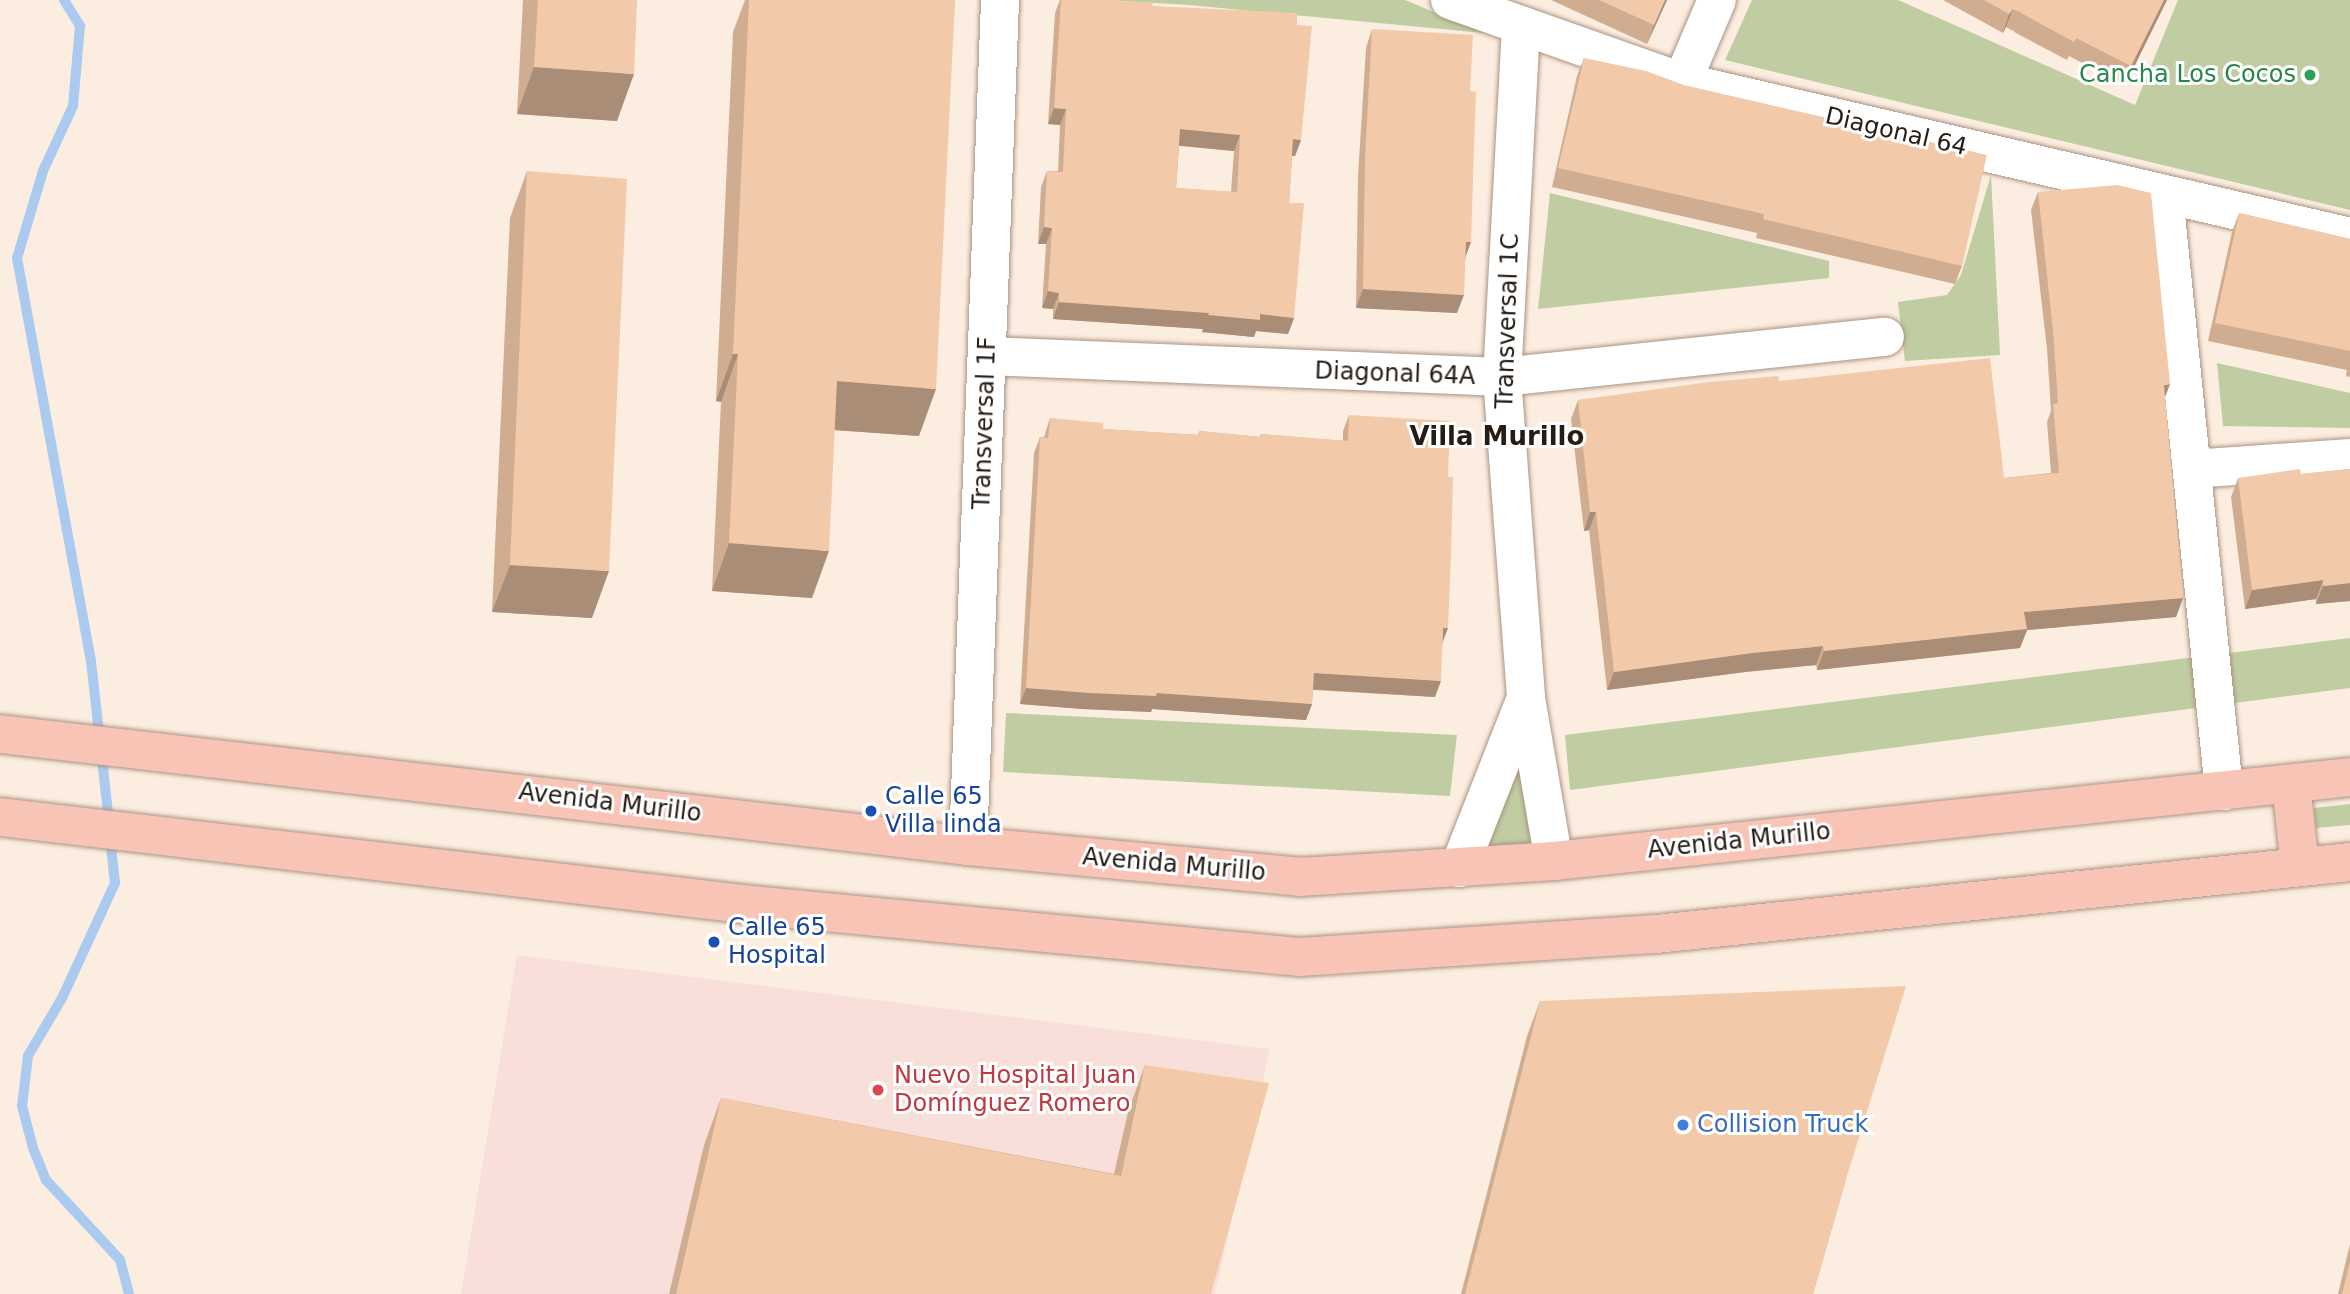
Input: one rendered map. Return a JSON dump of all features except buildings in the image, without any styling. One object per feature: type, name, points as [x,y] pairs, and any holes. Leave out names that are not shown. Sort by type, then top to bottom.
[{"type":"main road","name":"Avenida Murillo","points":[[0,734],[968,846],[1300,877],[1553,861],[2350,777]]},
{"type":"main road","points":[[2291,784],[2300,867]]},
{"type":"main road","points":[[0,817],[751,905],[1299,957],[1656,934],[2350,862]]},
{"type":"street","name":"Transversal 1F","points":[[968,846],[1000,0]]},
{"type":"street","points":[[1682,82],[1717,0]]},
{"type":"street","name":"Diagonal 64","points":[[1460,2],[1521,27],[1682,82],[2350,237]]},
{"type":"street","name":"Transversal 1C","points":[[1521,27],[1502,377],[1526,698],[1553,861]]},
{"type":"street","points":[[2164,195],[2224,791]]},
{"type":"street","name":"Diagonal 64A","points":[[987,356],[1502,377],[1885,337]]},
{"type":"street","points":[[2192,469],[2350,458]]},
{"type":"street","name":"Transversal 1C","points":[[1459,868],[1526,698]]},
{"type":"shaded area","name":"Nuevo Hospital Juan Domínguez Romero","points":[[517,955],[1270,1049],[1215,1294],[461,1294]]},
{"type":"green space","points":[[1104,0],[1405,0],[1484,33],[1189,5]]},
{"type":"green space","points":[[1752,0],[1898,0],[2135,105],[2178,0],[2350,0],[2350,210],[1725,60]]},
{"type":"green space","points":[[1991,175],[2000,355],[1905,361],[1898,302],[1947,295],[1961,275]]},
{"type":"green space","points":[[1550,193],[1829,261],[1829,278],[1538,309]]},
{"type":"green space","points":[[2217,363],[2350,393],[2350,428],[2223,426]]},
{"type":"green space","points":[[2350,638],[2350,688],[1570,790],[1565,735]]},
{"type":"green space","points":[[1006,713],[1457,735],[1450,796],[1003,772]]},
{"type":"green space","points":[[1521,722],[1533,847],[1478,850]]},
{"type":"green space","points":[[2350,804],[2350,825],[2316,828],[2314,808]]},
{"type":"waterway","points":[[64,0],[80,26],[73,106],[43,171],[17,258],[91,661],[109,822]]},
{"type":"waterway","points":[[110,838],[115,883],[62,998],[28,1056],[22,1106],[33,1148],[46,1180],[120,1260],[129,1294]]},
{"type":"place","name":"Cancha Los Cocos","points":[[2310,75]]},
{"type":"place","name":"Calle 65 Villa linda","points":[[871,811]]},
{"type":"place","name":"Calle 65 Hospital","points":[[714,942]]},
{"type":"place","name":"Nuevo Hospital Juan Domínguez Romero","points":[[878,1090]]},
{"type":"place","name":"Collision Truck","points":[[1683,1125]]},
{"type":"district","name":"Villa Murillo","points":[[1497,437]]}]
